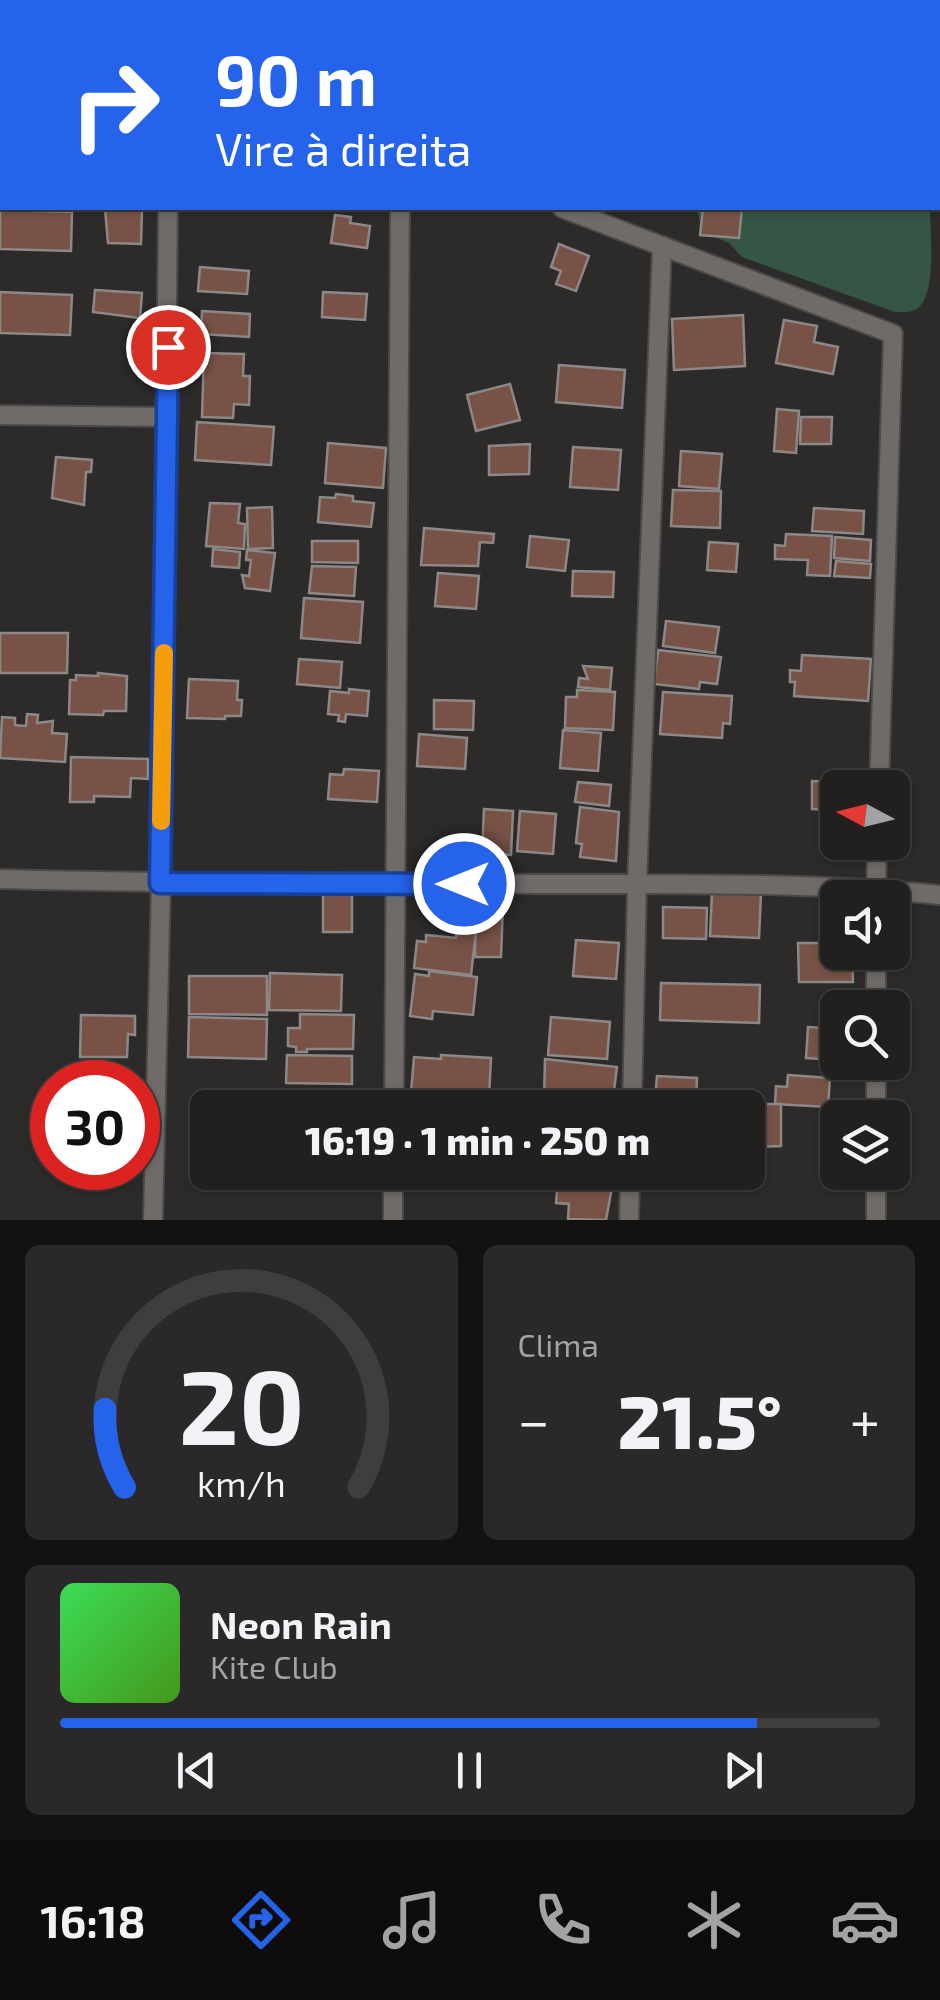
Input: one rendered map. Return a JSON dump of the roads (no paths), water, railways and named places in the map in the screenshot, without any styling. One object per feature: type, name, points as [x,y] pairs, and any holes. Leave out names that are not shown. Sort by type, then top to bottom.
[{"type":"street","points":[[153,1220],[168,417],[168,210]]},
{"type":"street","points":[[394,1090],[400,210]]},
{"type":"street","points":[[567,210],[893,334],[880,770]]},
{"type":"street","points":[[632,1090],[662,246]]},
{"type":"street","points":[[0,415],[168,417]]},
{"type":"street","points":[[0,879],[637,884],[820,891]]},
{"type":"street","points":[[910,894],[940,895]]},
{"type":"street","points":[[393,1190],[393,1220]]},
{"type":"street","points":[[629,1220],[630,1190]]},
{"type":"street","points":[[876,1190],[876,1220]]}]
